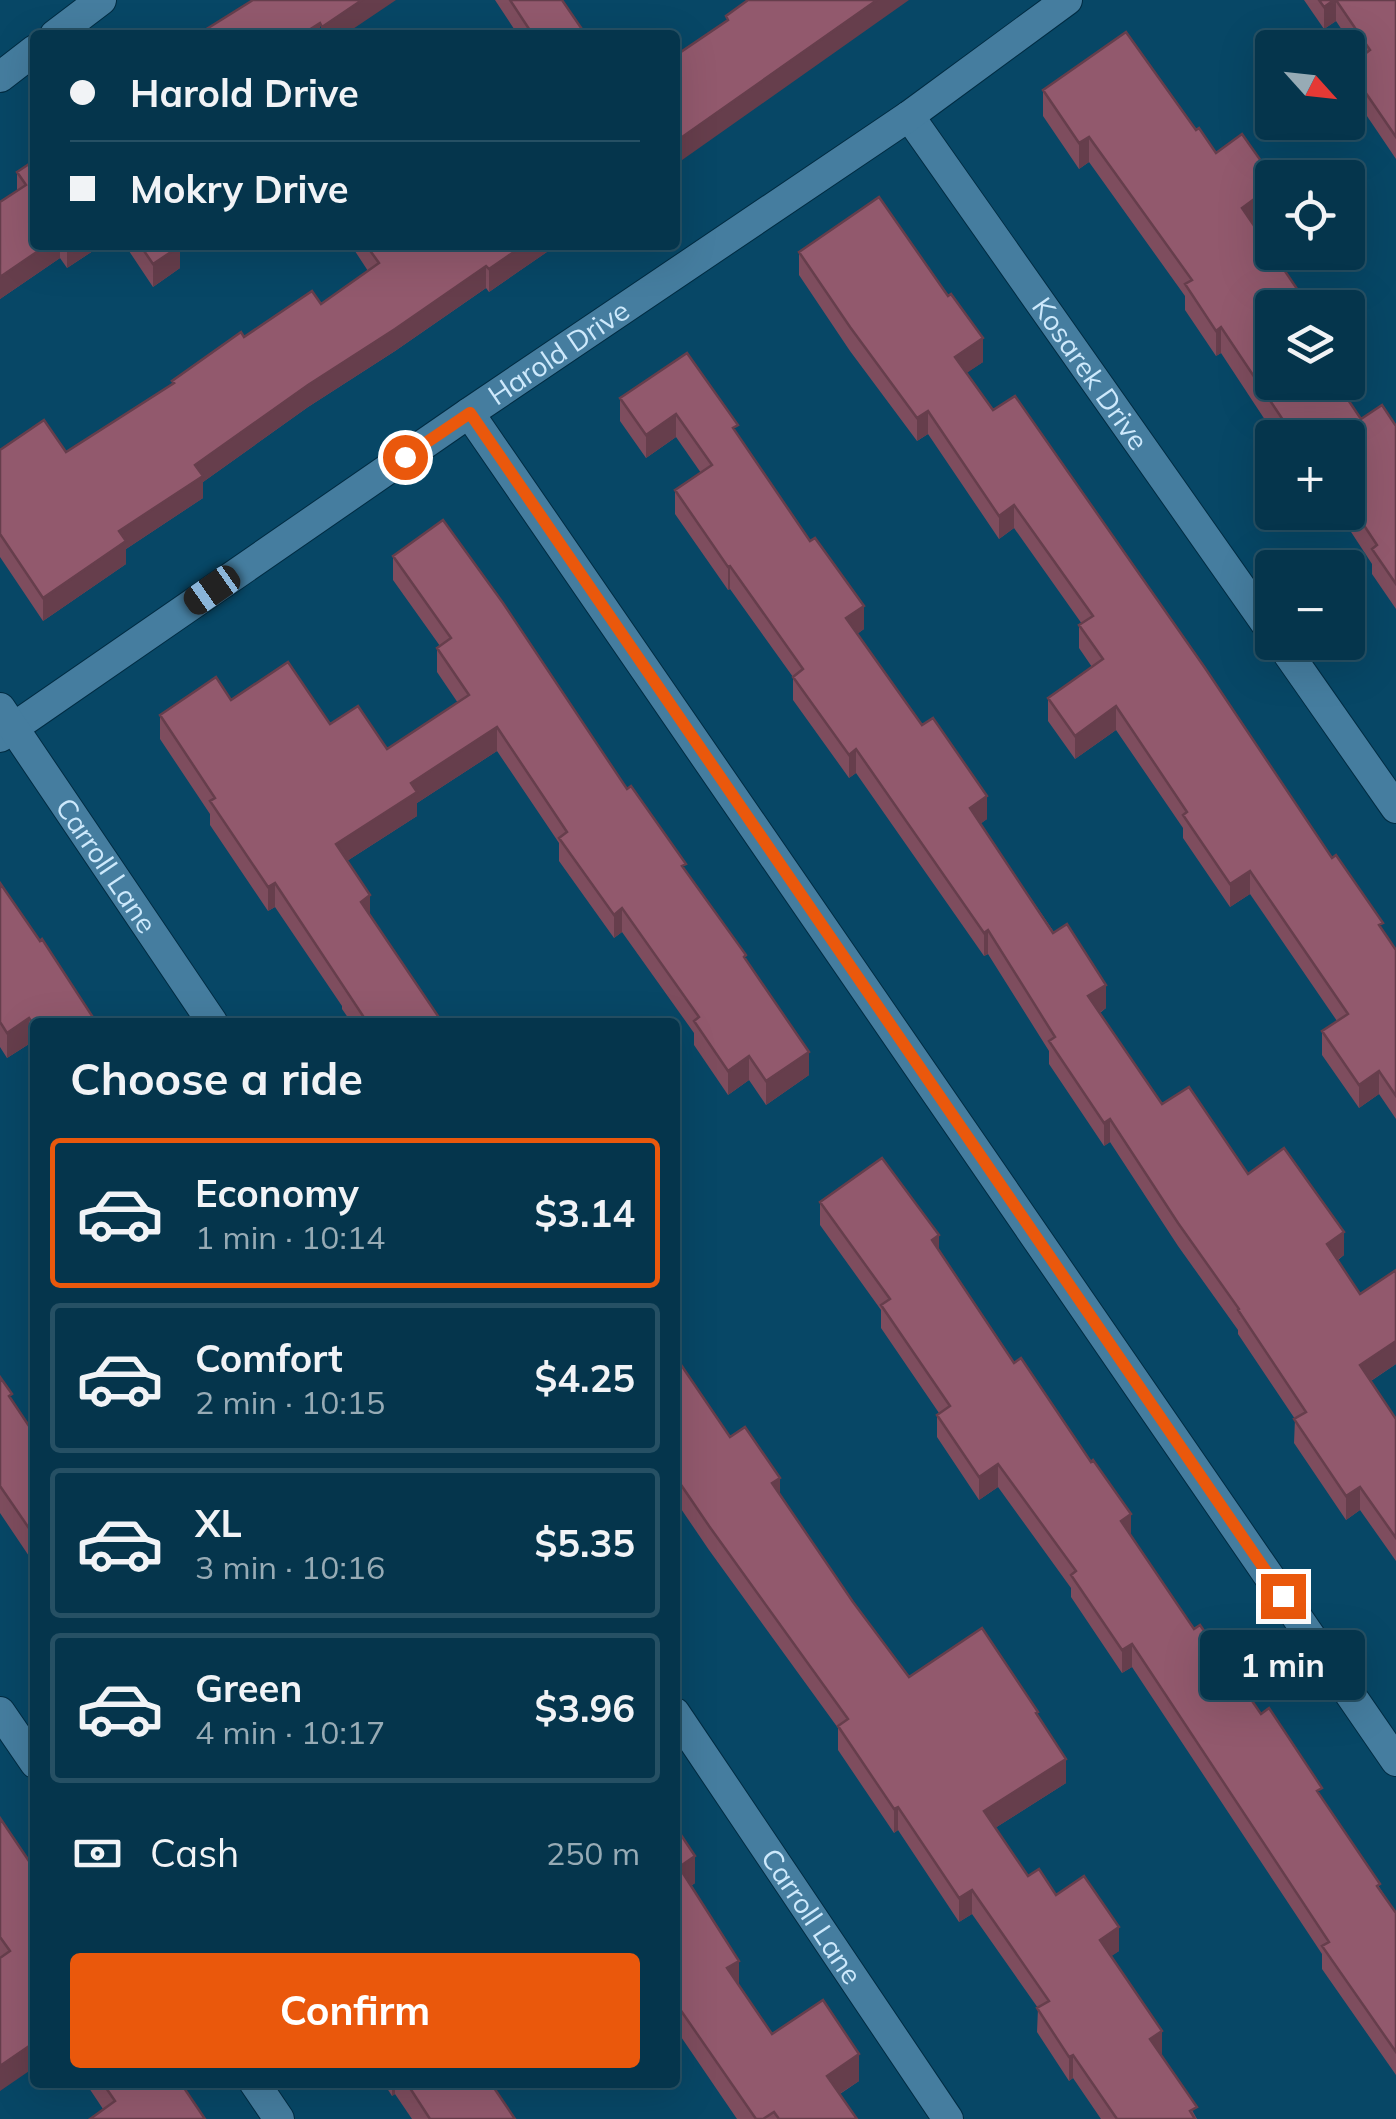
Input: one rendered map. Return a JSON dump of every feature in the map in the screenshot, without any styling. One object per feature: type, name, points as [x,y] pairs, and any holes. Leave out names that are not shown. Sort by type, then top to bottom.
[{"type":"street","points":[[62,30],[101,0]]},
{"type":"street","name":"Harold Drive","points":[[5,724],[909,116],[1067,0]]},
{"type":"street","points":[[0,77],[30,54]]},
{"type":"street","name":"Kosarek Drive","points":[[909,116],[1255,608]]},
{"type":"street","points":[[470,413],[1396,1760]]},
{"type":"street","points":[[1293,660],[1396,808]]},
{"type":"street","name":"Carroll Lane","points":[[5,724],[209,1018]]},
{"type":"street","points":[[0,1712],[30,1756]]},
{"type":"street","name":"Carroll Lane","points":[[680,1719],[948,2119]]},
{"type":"street","points":[[258,2088],[279,2119]]},
{"type":"building","points":[[253,0],[362,0],[322,27],[320,23],[309,30],[205,30]]},
{"type":"building","points":[[510,0],[562,0],[583,30],[530,30]]},
{"type":"building","points":[[748,0],[877,0],[680,138],[680,53],[728,20],[726,16]]},
{"type":"building","points":[[1336,0],[1396,0],[1396,137],[1365,92],[1365,54],[1370,50],[1365,43],[1365,30],[1356,30]]},
{"type":"building","points":[[1126,32],[1216,153],[1242,134],[1260,160],[1255,160],[1255,198],[1242,208],[1255,227],[1255,270],[1284,270],[1298,290],[1255,290],[1255,378],[1221,327],[1216,331],[1185,284],[1192,280],[1089,137],[1079,143],[1043,90]]},
{"type":"building","points":[[30,163],[30,250],[40,250],[0,277],[0,202],[26,185],[17,172]]},
{"type":"building","points":[[879,197],[948,296],[951,294],[983,338],[955,357],[993,410],[1015,396],[1332,858],[1336,855],[1383,923],[1379,925],[1396,950],[1396,1096],[1379,1071],[1359,1085],[1322,1031],[1348,1014],[1250,871],[1230,884],[1116,706],[1075,736],[1048,698],[1103,659],[1079,625],[1093,616],[1014,505],[999,516],[928,411],[917,418],[799,252]]},
{"type":"building","points":[[143,250],[174,250],[153,264]]},
{"type":"building","points":[[370,250],[517,250],[489,269],[486,266],[195,465],[203,476],[119,531],[126,541],[43,598],[0,534],[0,450],[44,420],[66,452],[174,383],[241,332],[244,337],[312,291],[321,304],[379,263]]},
{"type":"building","points":[[687,353],[738,425],[733,428],[810,541],[815,538],[864,606],[846,618],[922,725],[933,718],[987,796],[970,808],[1053,933],[1067,924],[1106,985],[1088,996],[1162,1104],[1189,1087],[1248,1174],[1284,1148],[1344,1232],[1327,1244],[1360,1294],[1396,1270],[1396,1341],[1360,1365],[1396,1419],[1396,1538],[1360,1487],[1346,1496],[1294,1419],[1306,1412],[1110,1119],[1104,1123],[1049,1041],[1055,1037],[988,930],[984,933],[856,749],[849,755],[793,677],[803,669],[675,490],[712,465],[676,414],[646,435],[620,398]]},
{"type":"building","points":[[1270,400],[1348,400],[1361,419],[1382,405],[1396,426],[1396,584],[1372,549],[1377,545],[1365,527],[1365,420],[1283,420]]},
{"type":"building","points":[[443,520],[627,789],[631,786],[686,864],[682,866],[809,1052],[766,1081],[749,1056],[728,1071],[694,1021],[699,1017],[622,908],[614,915],[559,838],[567,832],[497,727],[411,783],[417,792],[336,844],[370,895],[361,902],[439,1018],[364,1018],[275,883],[268,887],[210,801],[215,798],[160,715],[216,677],[231,700],[288,662],[330,724],[358,706],[387,749],[469,695],[437,648],[451,638],[393,556]]},
{"type":"building","points":[[0,883],[93,1018],[29,1018],[7,1033],[0,1022]]},
{"type":"building","points":[[882,1158],[939,1235],[932,1240],[1014,1363],[1021,1358],[1131,1514],[1121,1521],[1194,1629],[1200,1625],[1261,1714],[1269,1708],[1322,1788],[1317,1791],[1380,1884],[1377,1886],[1396,1913],[1396,2052],[1322,1946],[1329,1942],[1132,1644],[1122,1650],[1071,1575],[1076,1571],[998,1464],[979,1477],[937,1415],[950,1406],[881,1305],[890,1299],[820,1202]]},
{"type":"building","points":[[680,1363],[730,1437],[745,1427],[780,1478],[772,1483],[909,1677],[982,1628],[1066,1759],[984,1811],[1028,1876],[1039,1869],[1056,1895],[1084,1876],[1119,1927],[1100,1940],[1162,2031],[1150,2039],[1197,2107],[1190,2111],[1195,2119],[1117,2119],[1037,2008],[1049,2001],[972,1890],[959,1898],[898,1807],[894,1809],[838,1726],[848,1719],[680,1483]]},
{"type":"building","points":[[0,1377],[30,1428],[30,1530],[0,1486]]},
{"type":"building","points":[[0,1818],[30,1863],[30,2045],[0,2066],[0,1958],[10,1951],[0,1937]]},
{"type":"building","points":[[680,1834],[695,1856],[680,1866]]},
{"type":"building","points":[[680,1869],[739,1961],[727,1968],[772,2034],[823,2000],[859,2054],[827,2076],[857,2119],[779,2119],[774,2112],[756,2119],[680,2009]]},
{"type":"building","points":[[106,2088],[184,2088],[205,2119],[90,2119],[115,2101]]},
{"type":"building","points":[[410,2088],[494,2088],[515,2119],[430,2119]]},
{"type":"route","points":[[405,457],[470,413],[1283,1596]]}]
